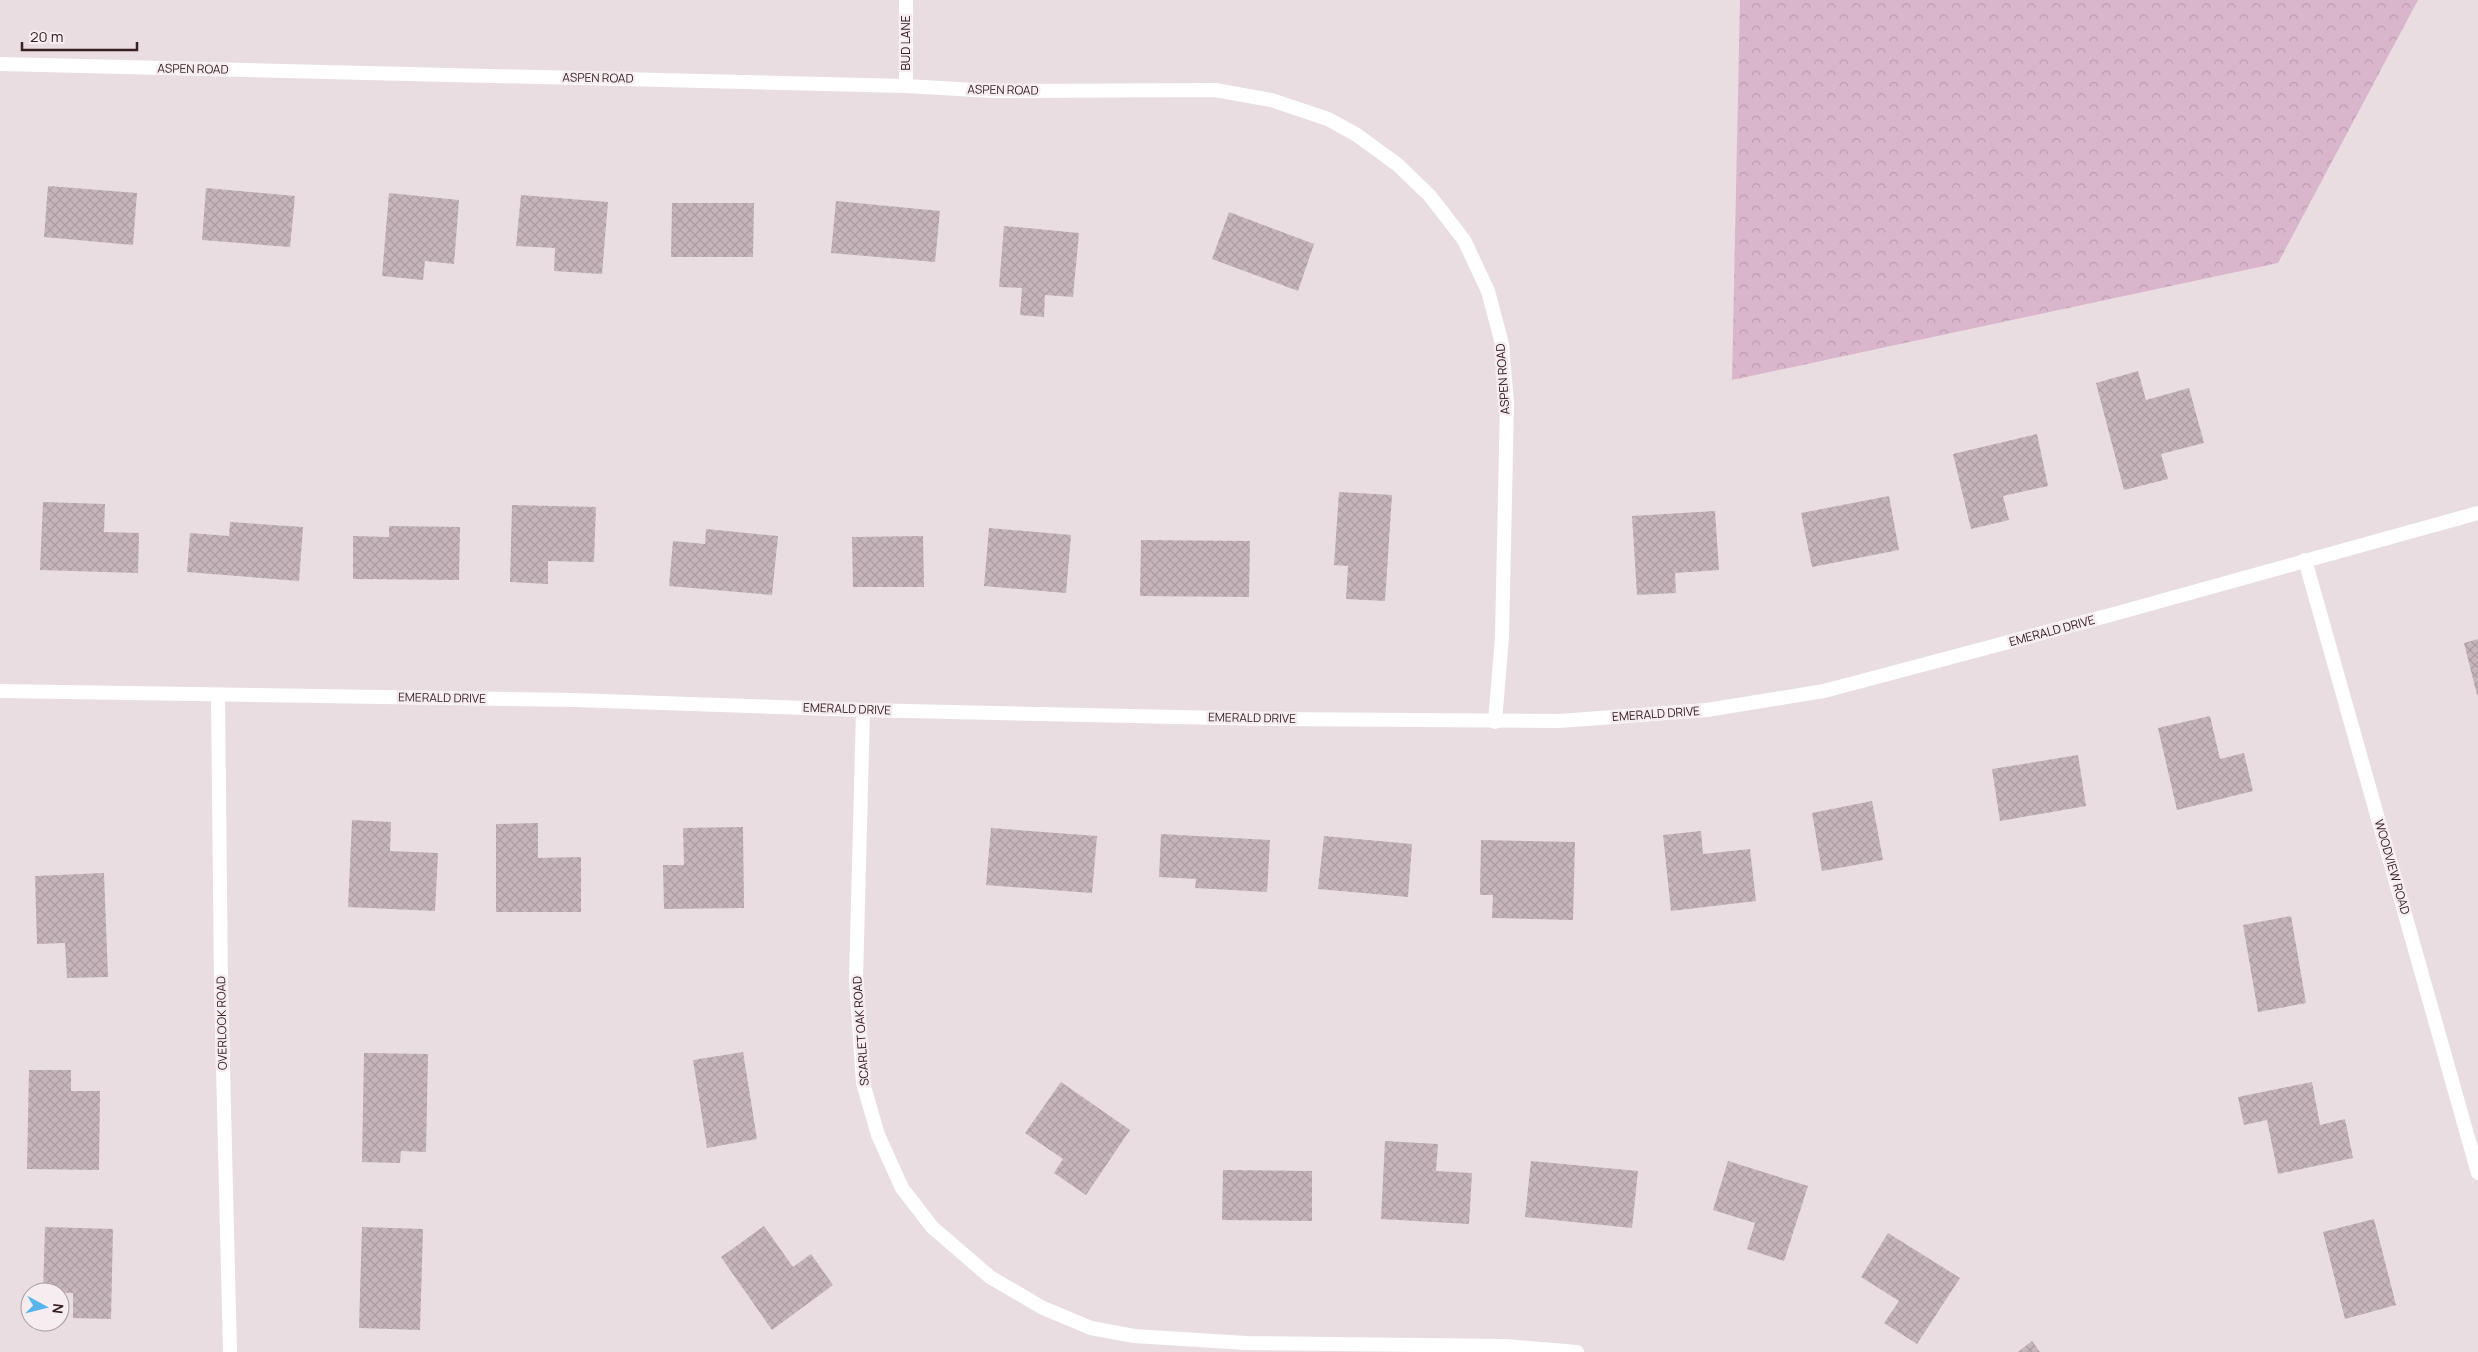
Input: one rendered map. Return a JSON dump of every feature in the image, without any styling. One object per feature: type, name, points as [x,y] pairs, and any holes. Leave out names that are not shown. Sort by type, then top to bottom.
[{"type":"street","name":"BUD LANE","points":[[906,0],[906,86]]},
{"type":"street","name":"ASPEN ROAD","points":[[0,64],[906,86],[993,91],[1215,90],[1272,100],[1328,119],[1357,135],[1398,165],[1430,196],[1464,240],[1488,291],[1502,344],[1507,403],[1502,637],[1495,722]]},
{"type":"street","name":"EMERALD DRIVE","points":[[0,691],[574,700],[863,710],[1495,722],[1559,721],[1707,710],[1824,691],[2104,617],[2478,512]]},
{"type":"street","name":"WOODVIEW ROAD","points":[[2305,560],[2478,1173]]},
{"type":"street","name":"OVERLOOK ROAD","points":[[218,695],[221,985],[230,1352]]},
{"type":"street","name":"SCARLET OAK ROAD","points":[[863,710],[856,980],[863,1083],[878,1135],[902,1188],[932,1227],[990,1277],[1042,1308],[1091,1328],[1134,1336],[1246,1343],[1506,1346],[1576,1352]]},
{"type":"green space","points":[[1740,0],[2418,0],[2278,263],[1732,380]]},
{"type":"building","points":[[48,186],[137,193],[133,245],[44,237]]},
{"type":"building","points":[[206,188],[295,196],[290,247],[202,240]]},
{"type":"building","points":[[389,193],[459,200],[454,264],[425,261],[423,280],[382,276]]},
{"type":"building","points":[[521,195],[608,202],[602,274],[554,271],[555,248],[516,246]]},
{"type":"building","points":[[836,201],[940,211],[935,262],[831,253]]},
{"type":"building","points":[[672,203],[754,203],[753,257],[671,257]]},
{"type":"building","points":[[1229,212],[1314,244],[1298,291],[1212,259]]},
{"type":"building","points":[[1004,226],[1079,233],[1073,297],[1045,295],[1044,317],[1020,315],[1022,288],[999,287]]},
{"type":"building","points":[[2138,371],[2146,400],[2189,388],[2204,443],[2161,454],[2168,479],[2124,490],[2096,383]]},
{"type":"building","points":[[2037,434],[2048,486],[2003,496],[2009,520],[1971,529],[1953,454]]},
{"type":"building","points":[[1339,492],[1392,495],[1385,601],[1346,599],[1348,566],[1334,565]]},
{"type":"building","points":[[1889,496],[1899,550],[1812,567],[1801,513]]},
{"type":"building","points":[[43,502],[105,504],[104,532],[139,533],[138,573],[40,570]]},
{"type":"building","points":[[512,505],[596,507],[594,562],[548,561],[548,584],[510,582]]},
{"type":"building","points":[[1715,511],[1719,570],[1675,573],[1676,593],[1637,595],[1632,516]]},
{"type":"building","points":[[230,522],[303,527],[299,581],[187,572],[190,533],[229,536]]},
{"type":"building","points":[[389,526],[460,527],[459,580],[353,579],[353,536],[389,537]]},
{"type":"building","points":[[989,528],[1071,535],[1066,593],[984,586]]},
{"type":"building","points":[[706,529],[778,536],[772,595],[669,586],[673,541],[705,544]]},
{"type":"building","points":[[923,536],[924,587],[853,587],[852,537]]},
{"type":"building","points":[[1141,540],[1250,541],[1249,597],[1140,596]]},
{"type":"building","points":[[2478,639],[2478,695],[2477,695],[2464,643]]},
{"type":"building","points":[[2210,716],[2220,759],[2244,753],[2253,791],[2177,810],[2158,728]]},
{"type":"building","points":[[2078,755],[2086,806],[2000,821],[1992,769]]},
{"type":"building","points":[[1872,801],[1883,860],[1822,871],[1812,813]]},
{"type":"building","points":[[352,820],[391,822],[390,851],[438,853],[435,911],[348,907]]},
{"type":"building","points":[[538,823],[538,858],[581,857],[581,912],[496,912],[496,824]]},
{"type":"building","points":[[743,827],[744,908],[664,909],[663,865],[684,865],[683,828]]},
{"type":"building","points":[[991,828],[1097,836],[1092,893],[986,885]]},
{"type":"building","points":[[1701,831],[1703,854],[1750,849],[1756,901],[1671,911],[1663,835]]},
{"type":"building","points":[[1161,834],[1270,840],[1267,892],[1195,888],[1196,879],[1159,877]]},
{"type":"building","points":[[1324,836],[1412,844],[1408,897],[1318,889]]},
{"type":"building","points":[[1481,840],[1575,842],[1573,920],[1492,918],[1493,895],[1480,895]]},
{"type":"building","points":[[104,873],[108,977],[67,978],[65,943],[37,944],[35,876]]},
{"type":"building","points":[[2291,916],[2306,1003],[2258,1012],[2243,925]]},
{"type":"building","points":[[743,1052],[757,1139],[707,1148],[693,1060]]},
{"type":"building","points":[[364,1053],[428,1054],[426,1152],[401,1151],[400,1163],[362,1162]]},
{"type":"building","points":[[29,1070],[71,1070],[71,1091],[100,1091],[99,1170],[27,1169]]},
{"type":"building","points":[[1061,1082],[1130,1130],[1086,1195],[1054,1173],[1063,1159],[1025,1133]]},
{"type":"building","points":[[2312,1082],[2320,1125],[2345,1119],[2353,1158],[2278,1174],[2267,1120],[2244,1125],[2238,1097]]},
{"type":"building","points":[[1385,1141],[1438,1144],[1436,1171],[1472,1173],[1469,1224],[1381,1219]]},
{"type":"building","points":[[1531,1161],[1638,1171],[1632,1228],[1525,1217]]},
{"type":"building","points":[[1728,1161],[1808,1186],[1784,1261],[1747,1249],[1755,1223],[1713,1210]]},
{"type":"building","points":[[1223,1170],[1312,1171],[1312,1221],[1222,1220]]},
{"type":"building","points":[[2374,1219],[2396,1305],[2345,1319],[2323,1232]]},
{"type":"building","points":[[764,1226],[793,1267],[811,1254],[833,1285],[772,1330],[721,1257]]},
{"type":"building","points":[[45,1227],[113,1229],[111,1319],[73,1318],[73,1293],[70,1293],[70,1282],[43,1282]]},
{"type":"building","points":[[362,1227],[423,1229],[420,1330],[359,1328]]},
{"type":"building","points":[[1888,1233],[1960,1278],[1917,1344],[1884,1323],[1899,1301],[1861,1277]]},
{"type":"building","points":[[2032,1341],[2040,1352],[2018,1352]]}]
